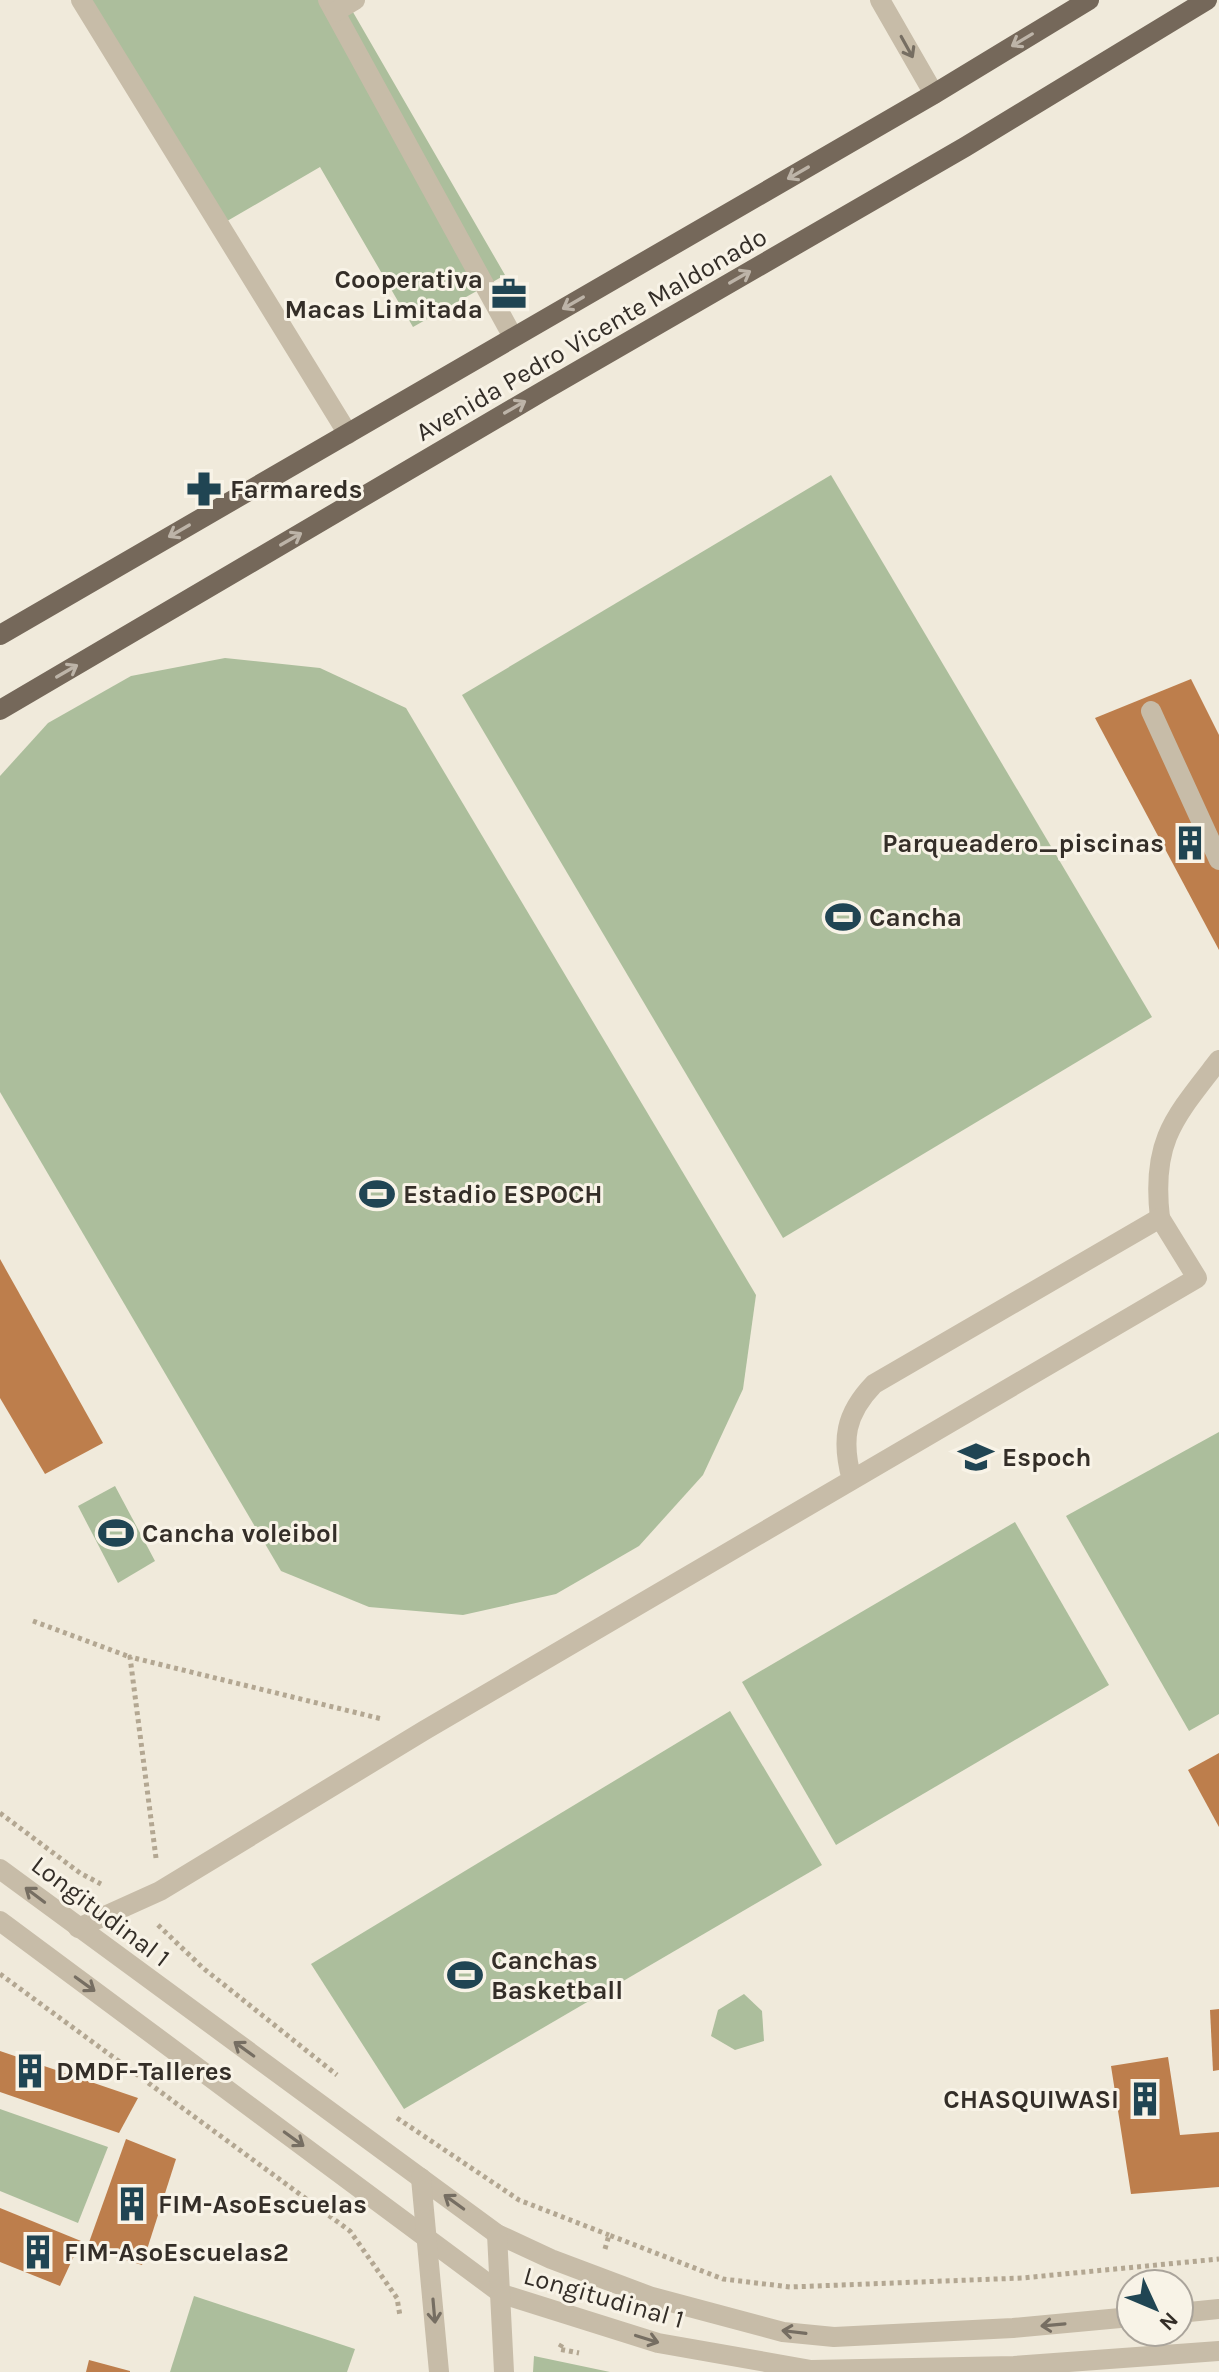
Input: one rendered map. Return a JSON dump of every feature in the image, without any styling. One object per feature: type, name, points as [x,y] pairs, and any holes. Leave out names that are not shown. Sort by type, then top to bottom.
[{"type":"main road","name":"Avenida Pedro Vicente Maldonado","points":[[0,635],[934,94],[1089,0]]},
{"type":"main road","name":"Avenida Pedro Vicente Maldonado","points":[[0,710],[965,147],[1207,0]]},
{"type":"street","points":[[81,0],[348,434]]},
{"type":"street","points":[[355,0],[332,6],[513,337]]},
{"type":"street","points":[[880,0],[934,94]]},
{"type":"street","points":[[1151,711],[1219,860]]},
{"type":"street","points":[[78,1928],[160,1891],[425,1730],[1197,1278],[1160,1218],[1156,1183],[1160,1154],[1176,1119],[1219,1060]]},
{"type":"street","points":[[852,1480],[846,1459],[847,1427],[857,1401],[874,1384],[1160,1218]]},
{"type":"street","name":"Longitudinal 1","points":[[0,1869],[497,2234],[597,2277],[652,2297],[783,2332],[834,2337],[1013,2328],[1115,2318]]},
{"type":"street","name":"Longitudinal 1","points":[[0,1921],[502,2294],[658,2343],[811,2370],[1014,2366],[1219,2351]]},
{"type":"street","points":[[421,2178],[439,2372]]},
{"type":"street","points":[[497,2234],[504,2372]]},
{"type":"street","points":[[1195,2311],[1219,2309]]},
{"type":"path","points":[[33,1621],[130,1657],[425,1730]]},
{"type":"path","points":[[130,1657],[160,1891]]},
{"type":"path","points":[[0,1813],[80,1873],[134,1902],[203,1968],[345,2081]]},
{"type":"path","points":[[0,1974],[350,2231],[397,2298],[401,2327]]},
{"type":"path","points":[[393,2116],[519,2200],[723,2279],[790,2287],[1022,2278],[1219,2259]]},
{"type":"path","points":[[597,2277],[609,2235]]},
{"type":"green space","points":[[86,0],[346,0],[505,275],[413,327],[320,167],[222,224]]},
{"type":"green space","name":"Cancha","points":[[831,475],[1152,1017],[783,1238],[462,695]]},
{"type":"green space","name":"Estadio ESPOCH","points":[[225,658],[320,668],[406,708],[756,1295],[743,1389],[703,1475],[639,1546],[556,1594],[463,1615],[369,1607],[281,1571],[0,1092],[0,776],[48,723],[131,676]]},
{"type":"green space","points":[[1219,1432],[1219,1714],[1189,1731],[1066,1516]]},
{"type":"green space","name":"Cancha voleibol","points":[[115,1486],[155,1561],[118,1583],[78,1506]]},
{"type":"green space","points":[[1015,1522],[1109,1685],[836,1845],[742,1682]]},
{"type":"green space","points":[[730,1711],[822,1865],[404,2109],[311,1964]]},
{"type":"green space","points":[[744,1994],[762,2011],[764,2041],[735,2050],[711,2036],[718,2010]]},
{"type":"green space","points":[[0,2109],[108,2147],[78,2223],[0,2191]]},
{"type":"green space","points":[[194,2296],[355,2349],[347,2372],[170,2372]]},
{"type":"green space","points":[[534,2356],[610,2372],[533,2372]]},
{"type":"building","name":"Parqueadero_piscinas","points":[[1191,679],[1219,735],[1219,950],[1095,718]]},
{"type":"building","points":[[0,1259],[103,1443],[45,1474],[0,1398]]},
{"type":"building","points":[[1219,1753],[1219,1827],[1188,1770]]},
{"type":"building","points":[[1219,2009],[1219,2070],[1213,2071],[1210,2010]]},
{"type":"building","name":"DMDF-Talleres","points":[[0,2051],[138,2098],[119,2133],[0,2092]]},
{"type":"building","name":"CHASQUIWASI","points":[[1168,2057],[1180,2135],[1219,2132],[1219,2187],[1131,2194],[1111,2066]]},
{"type":"building","name":"FIM-AsoEscuelas","points":[[126,2139],[176,2159],[142,2265],[87,2248]]},
{"type":"building","name":"FIM-AsoEscuelas2","points":[[0,2208],[81,2241],[60,2286],[0,2262]]},
{"type":"building","points":[[89,2360],[130,2371],[130,2372],[86,2372]]},
{"type":"place","name":"Cooperativa Macas Limitada","points":[[509,294]]},
{"type":"place","name":"Farmareds","points":[[204,489]]},
{"type":"place","name":"Parqueadero_piscinas","points":[[1190,843]]},
{"type":"place","name":"Cancha","points":[[843,917]]},
{"type":"place","name":"Estadio ESPOCH","points":[[377,1194]]},
{"type":"place","name":"Espoch","points":[[976,1457]]},
{"type":"place","name":"Cancha voleibol","points":[[116,1533]]},
{"type":"place","name":"Canchas Basketball","points":[[465,1975]]},
{"type":"place","name":"DMDF-Talleres","points":[[30,2071]]},
{"type":"place","name":"CHASQUIWASI","points":[[1145,2099]]},
{"type":"place","name":"FIM-AsoEscuelas","points":[[132,2204]]},
{"type":"place","name":"FIM-AsoEscuelas2","points":[[38,2252]]}]
